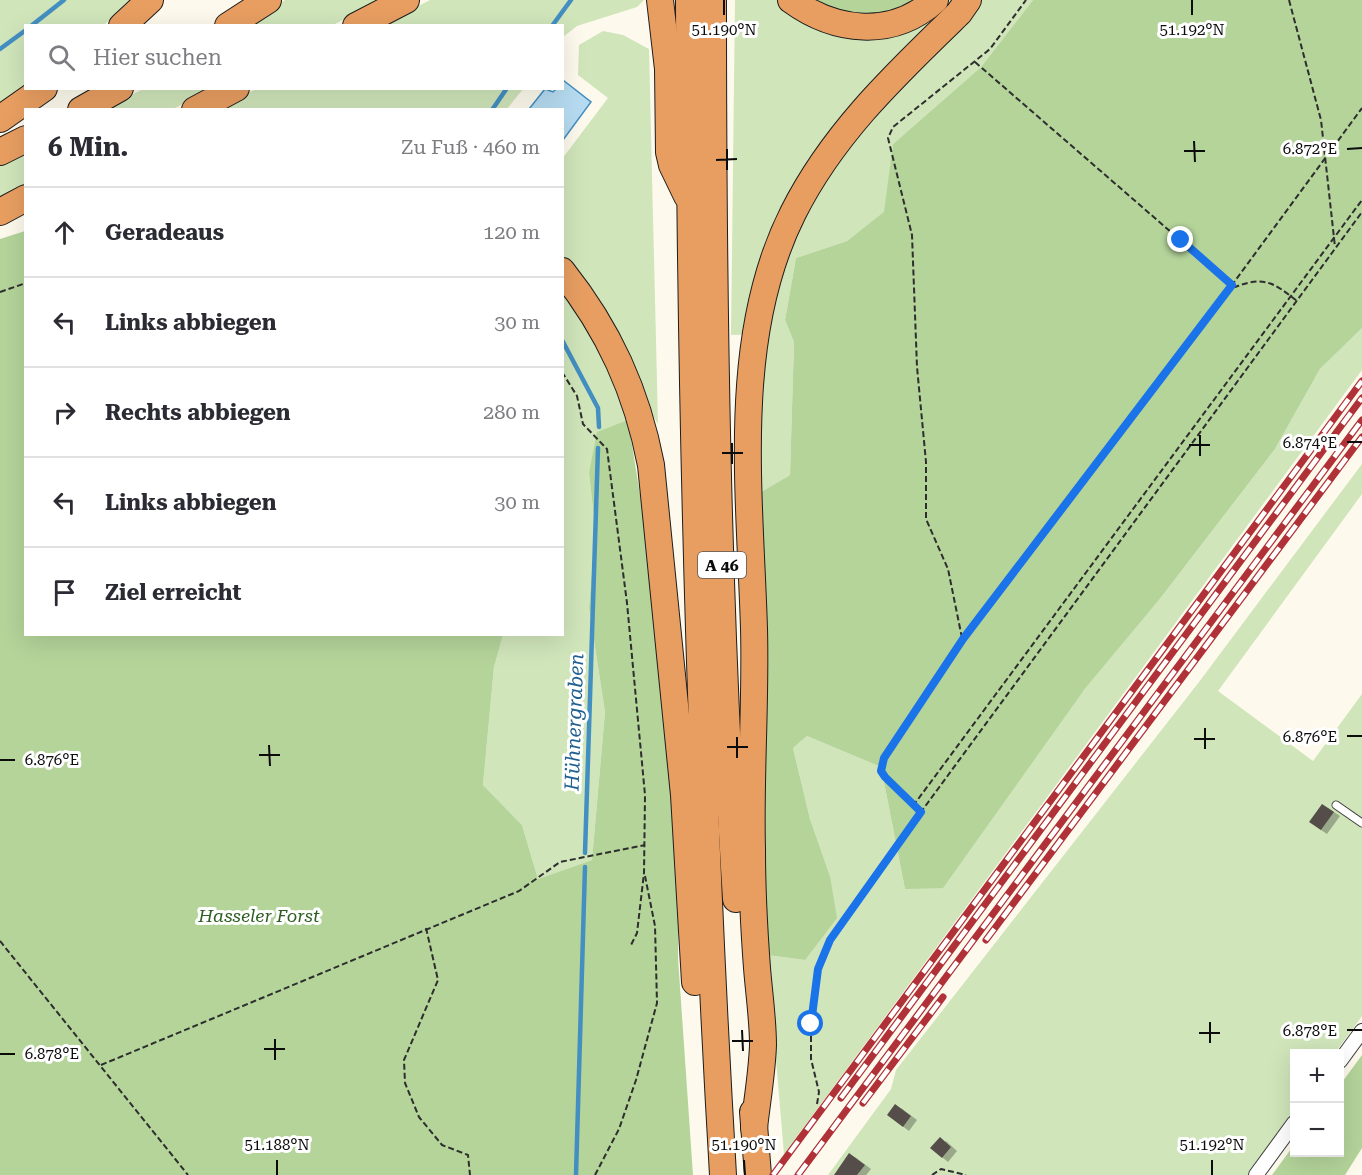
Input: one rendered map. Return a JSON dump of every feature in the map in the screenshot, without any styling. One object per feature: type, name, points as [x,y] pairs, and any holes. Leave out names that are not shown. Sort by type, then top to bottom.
[{"type":"highway","points":[[124,24],[150,0]]},
{"type":"highway","points":[[231,24],[268,0]]},
{"type":"highway","points":[[360,24],[406,0]]},
{"type":"highway","points":[[660,0],[668,69],[669,152],[672,165],[691,204]]},
{"type":"highway","name":"A 46","points":[[689,0],[691,204],[704,754],[723,1175]]},
{"type":"highway","name":"A 46","points":[[712,0],[714,289],[724,636],[733,849],[757,1171]]},
{"type":"highway","points":[[791,0],[831,22],[861,28],[901,21],[925,9],[935,0]]},
{"type":"highway","points":[[754,1128],[763,1044],[752,871],[754,640],[748,405],[749,374],[758,311],[787,226],[817,169],[881,89],[959,13],[968,0]]},
{"type":"highway","points":[[0,119],[41,90]]},
{"type":"highway","points":[[85,108],[116,90]]},
{"type":"highway","points":[[199,108],[232,90]]},
{"type":"highway","points":[[0,152],[24,140]]},
{"type":"highway","points":[[0,212],[24,199]]},
{"type":"highway","points":[[0,224],[24,216]]},
{"type":"highway","points":[[564,274],[588,304],[610,340],[635,398],[651,465],[684,795],[709,1175]]},
{"type":"street","points":[[1344,1056],[1362,1031]]},
{"type":"street","points":[[1256,1175],[1290,1128]]},
{"type":"lane","points":[[1336,804],[1362,823]]},
{"type":"path","points":[[963,639],[948,569],[926,519],[926,462],[917,367],[912,235],[888,138],[893,127],[975,62],[1008,28],[1026,0]]},
{"type":"path","points":[[1289,0],[1321,120],[1332,241],[1335,248]]},
{"type":"path","points":[[975,62],[1232,285],[1256,279],[1276,285],[1297,301]]},
{"type":"path","points":[[921,812],[885,777],[881,771],[881,763],[963,639],[1232,285],[1362,108]]},
{"type":"path","points":[[913,806],[1362,200]]},
{"type":"path","points":[[817,1104],[819,1092],[811,1059],[811,1017],[818,969],[830,940],[921,812],[1362,212]]},
{"type":"path","points":[[0,292],[24,284]]},
{"type":"path","points":[[564,375],[577,396],[583,424],[607,449],[636,679],[644,776],[645,845],[637,933],[631,945]]},
{"type":"path","points":[[100,1065],[519,891],[560,862],[645,845]]},
{"type":"path","points":[[595,1175],[619,1129],[636,1080],[657,1003],[655,926],[644,873]]},
{"type":"path","points":[[426,928],[438,980],[404,1060],[405,1083],[419,1117],[442,1145],[468,1155],[470,1175]]},
{"type":"path","points":[[0,941],[188,1175]]},
{"type":"path","points":[[932,1175],[941,1169],[966,1175]]},
{"type":"green space","points":[[0,0],[133,0],[105,24],[24,24],[24,88],[0,106]]},
{"type":"green space","points":[[285,0],[382,0],[335,24],[248,24]]},
{"type":"green space","points":[[430,0],[644,0],[637,7],[577,26],[564,36],[564,24],[384,24]]},
{"type":"green space","points":[[735,0],[1033,0],[981,67],[893,144],[885,212],[847,241],[796,258],[785,320],[794,342],[790,475],[761,492],[759,432],[763,334],[731,335]]},
{"type":"green space","points":[[811,0],[917,0],[889,11],[864,14],[839,10]]},
{"type":"green space","points":[[1033,0],[1362,0],[1362,328],[1320,369],[1275,449],[1159,600],[1084,690],[943,888],[905,889],[881,767],[807,736],[793,748],[810,819],[830,876],[837,918],[805,960],[767,955],[759,808],[761,492],[790,475],[794,342],[785,320],[796,258],[847,241],[884,212],[893,144],[981,67]]},
{"type":"green space","points":[[603,31],[623,35],[649,49],[658,424],[564,263],[564,156],[608,98],[578,75],[579,45]]},
{"type":"green space","points":[[141,90],[211,90],[175,108],[106,108]]},
{"type":"green space","points":[[254,90],[522,90],[508,108],[219,108]]},
{"type":"green space","points":[[24,150],[24,187],[0,199],[0,163]]},
{"type":"green space","name":"Hasseler Forst","points":[[24,231],[24,636],[503,636],[494,667],[483,785],[522,825],[538,879],[592,860],[605,712],[589,608],[595,527],[589,473],[597,432],[628,420],[653,576],[679,857],[678,958],[693,1175],[0,1175],[0,239]]},
{"type":"green space","points":[[564,293],[605,357],[628,420],[589,473],[595,527],[589,608],[605,712],[592,860],[538,879],[522,825],[483,785],[494,667],[503,636],[564,636]]},
{"type":"green space","points":[[1362,328],[1362,370],[784,1154],[767,955],[805,960],[830,876],[810,819],[793,748],[807,736],[881,767],[905,889],[1084,690],[1159,600],[1275,449],[1320,369]]},
{"type":"green space","points":[[1362,464],[1362,494],[1218,691],[1313,761],[1362,694],[1362,1016],[1338,1049],[1290,1049],[1290,1117],[1249,1175],[828,1175],[891,1089],[896,1070],[1199,682]]},
{"type":"green space","points":[[1362,1055],[1362,1148],[1345,1175],[1272,1175],[1290,1150],[1290,1157],[1344,1157],[1344,1080]]},
{"type":"water","points":[[564,81],[591,102],[564,139],[564,108],[530,108],[544,90],[553,92],[564,90]]},
{"type":"building","points":[[1322,804],[1334,812],[1321,830],[1309,822]]},
{"type":"building","points":[[895,1104],[911,1116],[903,1127],[887,1115]]},
{"type":"building","points":[[940,1137],[951,1147],[942,1158],[930,1148]]},
{"type":"building","points":[[849,1153],[865,1165],[857,1175],[834,1175]]},
{"type":"waterway","points":[[34,24],[64,0]]},
{"type":"waterway","name":"Hühnergraben","points":[[553,24],[571,0]]},
{"type":"waterway","points":[[0,49],[24,31]]},
{"type":"waterway","name":"Hühnergraben","points":[[493,108],[506,90]]},
{"type":"waterway","name":"Hühnergraben","points":[[564,344],[598,408],[599,427]]},
{"type":"waterway","name":"Hühnergraben","points":[[585,853],[598,448]]},
{"type":"waterway","name":"Hühnergraben","points":[[576,1175],[585,867]]},
{"type":"railway","points":[[773,1175],[1362,381]]},
{"type":"railway","points":[[841,1098],[1362,398]]},
{"type":"railway","points":[[798,1175],[1362,420]]},
{"type":"railway","points":[[986,940],[1362,437]]},
{"type":"railway","points":[[863,1103],[943,997]]},
{"type":"route","points":[[811,1024],[818,969],[830,940],[921,812],[885,777],[881,771],[881,763],[963,639],[1232,285],[1181,240]]}]
